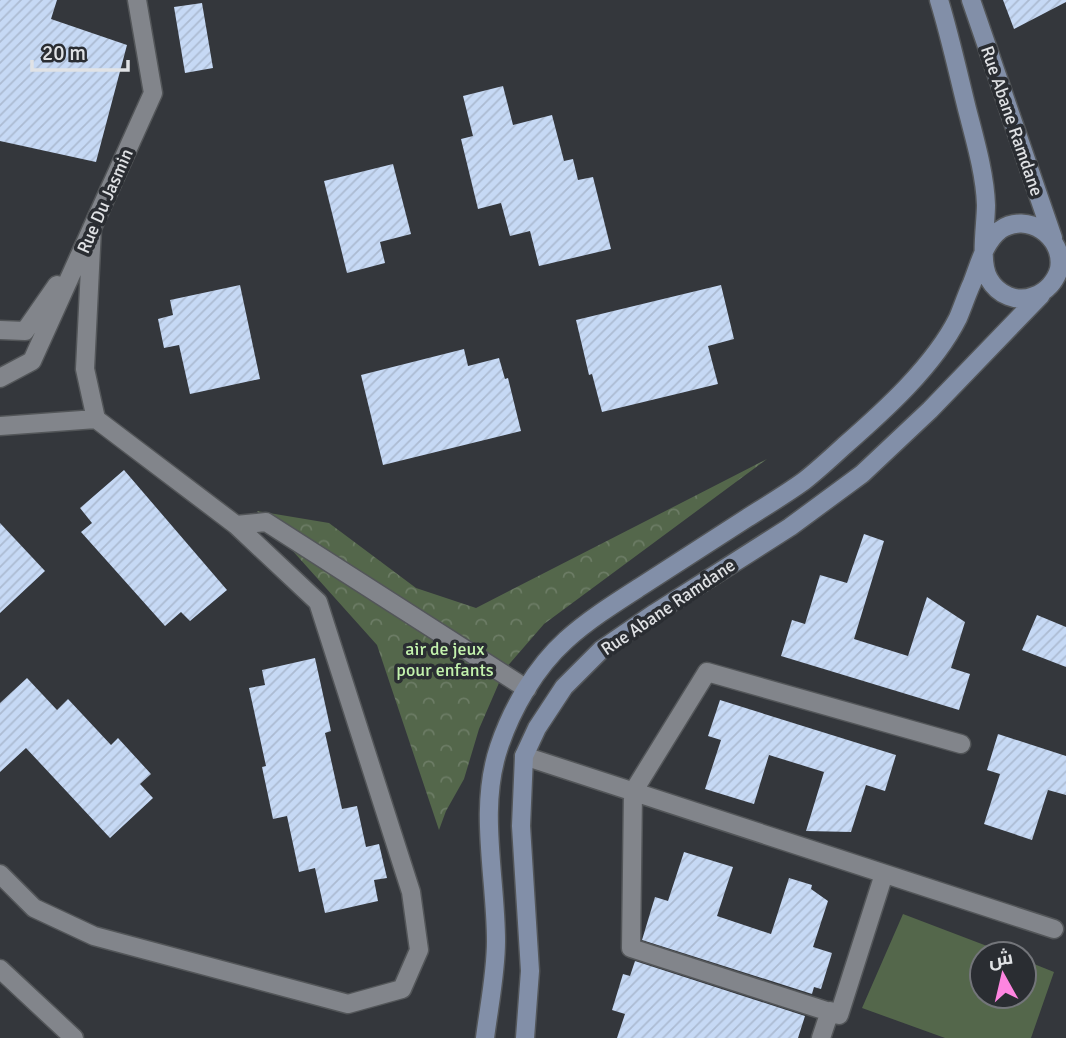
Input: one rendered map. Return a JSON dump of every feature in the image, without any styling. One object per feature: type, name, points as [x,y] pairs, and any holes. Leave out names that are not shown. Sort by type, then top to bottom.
[{"type":"street","name":"Rue Du Jasmin","points":[[0,378],[32,361],[153,93],[137,0]]},
{"type":"street","points":[[485,1038],[496,943],[489,814],[490,782],[499,747],[515,710],[536,674],[565,640],[614,604],[804,481],[879,416],[921,372],[956,321],[985,252],[990,240],[999,231],[1011,225],[1034,225],[1045,231],[1054,241],[1062,273],[1045,291],[1025,299],[1000,292],[985,271],[985,252],[986,200],[975,142],[939,0]]},
{"type":"street","name":"Rue Abane Ramdane","points":[[971,0],[1054,241]]},
{"type":"street","points":[[0,874],[34,908],[94,936],[348,1004],[402,989],[419,950],[411,892],[317,602],[236,525],[96,419],[85,369],[92,228]]},
{"type":"street","points":[[0,330],[25,331],[82,251]]},
{"type":"street","name":"Rue Abane Ramdane","points":[[525,1038],[530,971],[521,826],[524,756],[537,728],[564,687],[601,650],[790,527],[862,474],[930,410],[1045,291]]},
{"type":"street","points":[[0,426],[96,419]]},
{"type":"street","points":[[236,525],[266,522],[527,689]]},
{"type":"street","points":[[884,874],[839,1015],[631,948],[634,792],[706,672],[961,744]]},
{"type":"street","points":[[524,756],[1054,929]]},
{"type":"street","points":[[0,969],[74,1038]]},
{"type":"street","points":[[821,1038],[830,1011]]},
{"type":"green space","name":"air de jeux pour enfants","points":[[767,459],[544,624],[505,669],[479,729],[464,779],[439,830],[377,645],[257,511],[329,523],[416,588],[476,608]]},
{"type":"green space","points":[[903,914],[971,940],[968,940],[968,1010],[1038,1010],[1038,966],[1054,972],[1031,1038],[945,1038],[862,1008]]},
{"type":"building","points":[[0,0],[57,0],[51,19],[127,45],[96,162],[0,141]]},
{"type":"building","points":[[1003,0],[1066,0],[1066,2],[1014,29]]},
{"type":"building","points":[[202,3],[213,68],[185,73],[174,7]]},
{"type":"building","points":[[503,86],[513,125],[552,115],[564,161],[573,159],[578,180],[593,177],[611,249],[539,266],[530,231],[510,236],[501,203],[478,209],[461,139],[473,136],[463,96]]},
{"type":"building","points":[[393,164],[411,234],[380,242],[385,263],[347,273],[324,181]]},
{"type":"building","points":[[240,285],[260,379],[190,394],[179,345],[164,348],[158,319],[173,315],[170,300]]},
{"type":"building","points":[[721,285],[734,339],[708,346],[718,384],[602,412],[592,374],[589,375],[576,320]]},
{"type":"building","points":[[464,349],[468,366],[499,358],[505,379],[508,378],[521,431],[383,465],[361,375]]},
{"type":"building","points":[[124,470],[227,590],[190,621],[181,612],[165,626],[81,532],[92,523],[80,508]]},
{"type":"building","points":[[0,523],[45,571],[0,613]]},
{"type":"building","points":[[864,534],[884,541],[854,639],[908,656],[927,597],[965,622],[951,668],[970,674],[959,710],[781,656],[792,620],[805,624],[820,575],[847,583]]},
{"type":"building","points":[[1037,615],[1066,627],[1066,667],[1022,650]]},
{"type":"building","points":[[315,658],[331,731],[325,733],[342,809],[357,806],[366,847],[379,844],[387,878],[374,880],[378,901],[325,913],[315,868],[299,872],[287,816],[273,819],[262,767],[266,766],[249,688],[265,685],[262,670]]},
{"type":"building","points":[[27,678],[57,710],[68,699],[111,745],[118,738],[151,774],[140,784],[153,798],[110,838],[26,748],[0,772],[0,703]]},
{"type":"building","points":[[720,700],[896,755],[885,791],[866,785],[851,832],[806,831],[824,772],[769,755],[754,804],[705,789],[721,740],[708,736]]},
{"type":"building","points":[[998,734],[1066,756],[1066,795],[1048,790],[1032,840],[984,824],[1000,774],[987,770]]},
{"type":"building","points":[[684,852],[733,867],[717,916],[771,934],[789,878],[812,885],[811,889],[828,901],[813,947],[832,953],[821,989],[814,987],[812,994],[642,940],[655,897],[668,901]]},
{"type":"building","points":[[635,961],[805,1016],[798,1038],[617,1038],[625,1014],[612,1010],[623,974],[630,976]]}]
